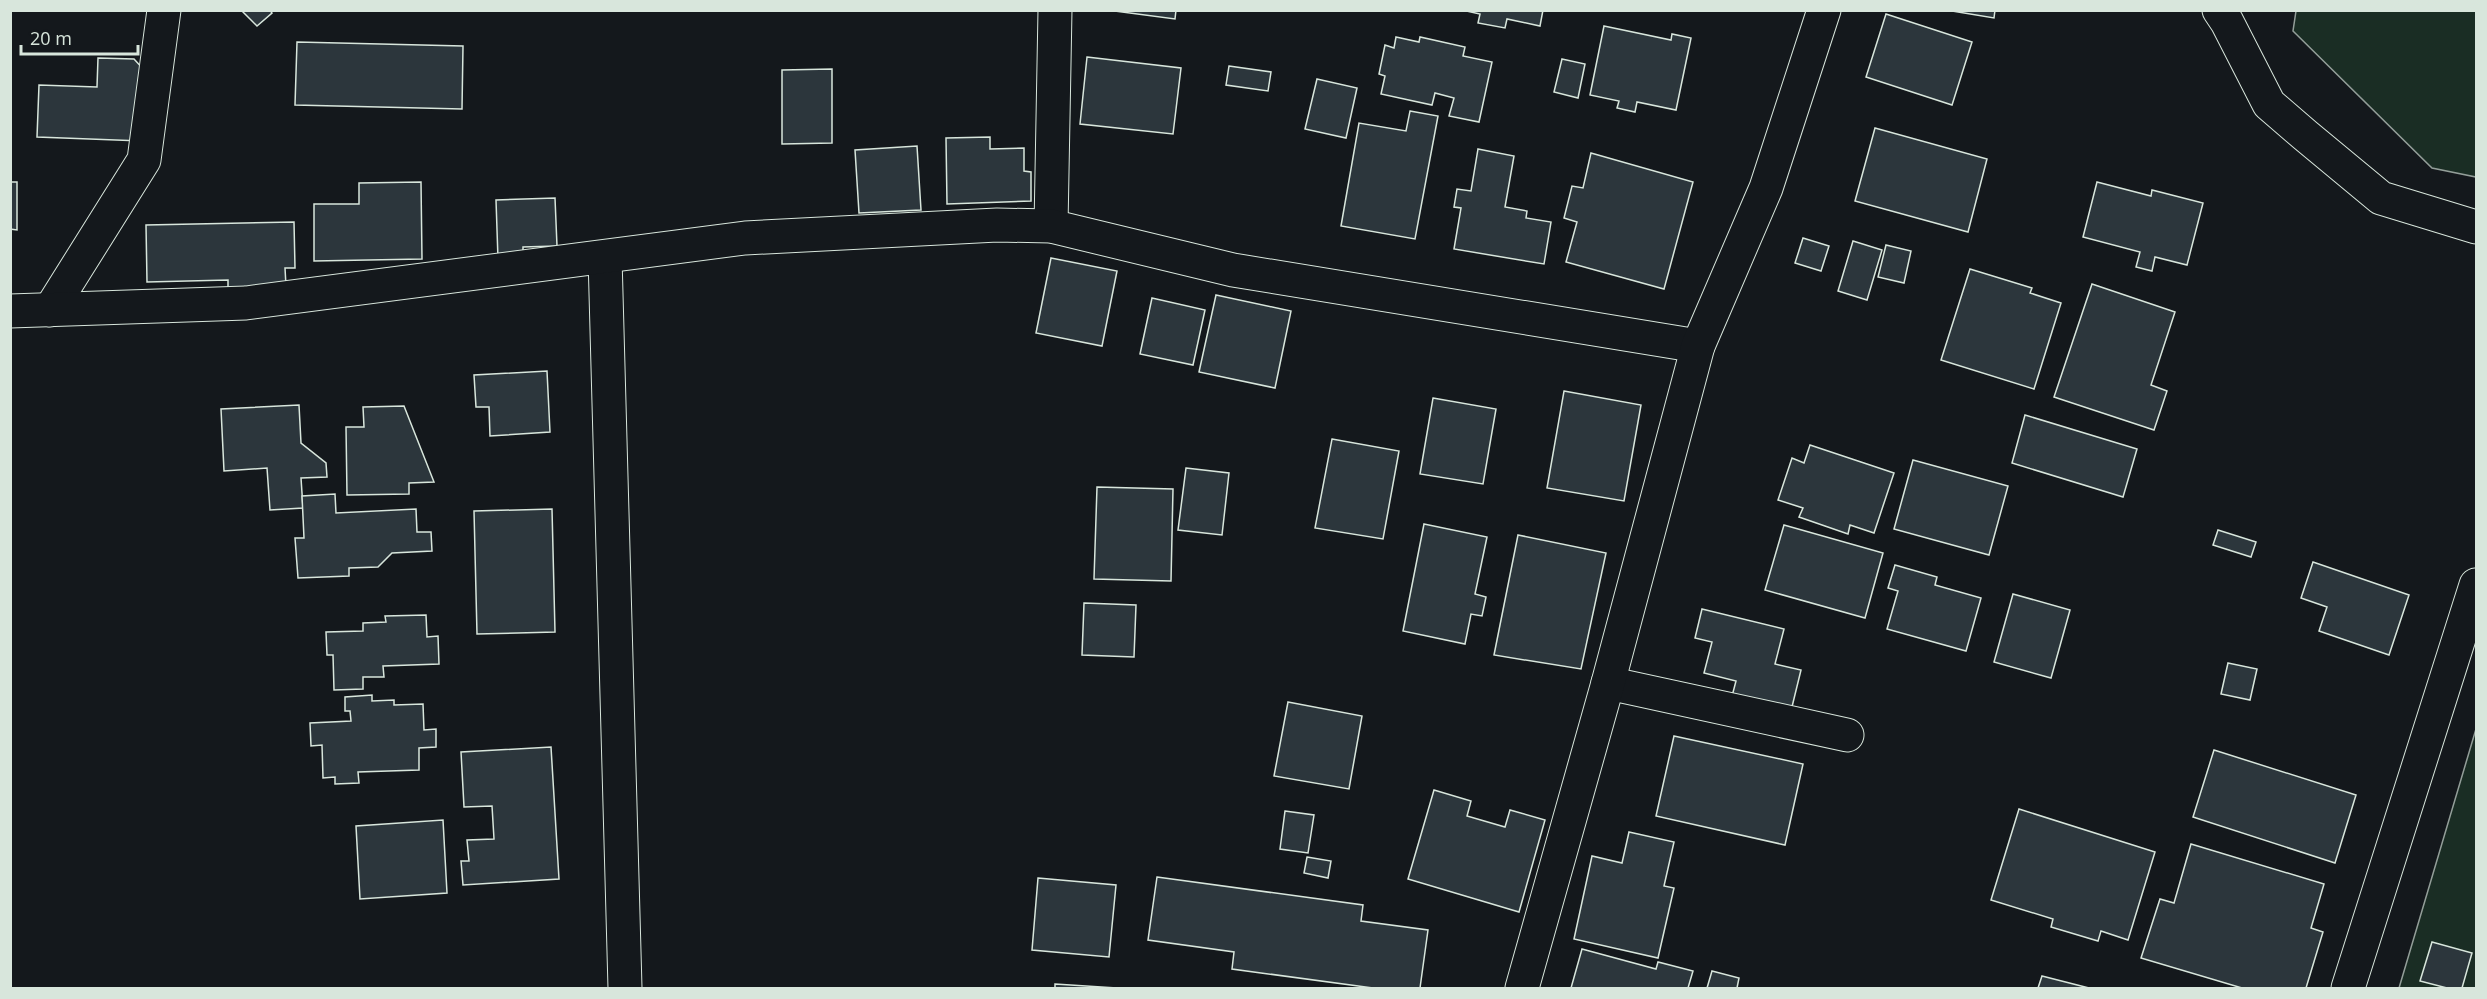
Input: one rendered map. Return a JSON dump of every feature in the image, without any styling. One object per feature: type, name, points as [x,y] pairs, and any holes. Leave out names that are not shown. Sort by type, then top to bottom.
[{"type":"street","points":[[50,310],[144,160],[164,10]]},
{"type":"street","points":[[1051,226],[1055,10]]},
{"type":"street","points":[[1522,988],[1608,683],[1698,346],[1766,188],[1824,10]]},
{"type":"street","points":[[2219,10],[2269,104],[2305,135],[2381,198],[2476,227]]},
{"type":"street","points":[[10,311],[246,303],[745,238],[997,225],[1051,226],[1233,270],[1698,346]]},
{"type":"street","points":[[605,257],[626,988]]},
{"type":"street","points":[[2348,988],[2476,585]]},
{"type":"street","points":[[1608,683],[1847,735]]},
{"type":"green space","points":[[2296,11],[2476,11],[2476,177],[2432,168],[2293,31]]},
{"type":"green space","points":[[2476,729],[2476,988],[2399,988]]},
{"type":"building","points":[[245,10],[270,10],[272,13],[257,26],[243,12]]},
{"type":"building","points":[[1107,10],[1176,10],[1175,19]]},
{"type":"building","points":[[1462,10],[1543,10],[1540,26],[1507,19],[1505,28],[1478,23],[1480,14]]},
{"type":"building","points":[[1946,10],[1995,10],[1994,18]]},
{"type":"building","points":[[1886,14],[1972,42],[1952,105],[1866,77]]},
{"type":"building","points":[[1604,26],[1671,40],[1672,34],[1691,38],[1676,110],[1637,102],[1635,112],[1617,108],[1619,101],[1590,95]]},
{"type":"building","points":[[1396,37],[1419,42],[1420,37],[1465,47],[1463,56],[1492,62],[1479,122],[1449,116],[1454,98],[1435,93],[1432,105],[1381,94],[1385,76],[1379,74],[1385,45],[1394,48]]},
{"type":"building","points":[[297,42],[463,46],[462,109],[295,105]]},
{"type":"building","points":[[1087,57],[1181,68],[1173,134],[1080,124]]},
{"type":"building","points":[[98,58],[134,59],[145,71],[142,141],[37,137],[39,85],[97,87]]},
{"type":"building","points":[[1562,59],[1585,64],[1578,98],[1554,92]]},
{"type":"building","points":[[1229,66],[1271,72],[1268,91],[1226,85]]},
{"type":"building","points":[[832,69],[832,143],[782,144],[782,70]]},
{"type":"building","points":[[1317,79],[1357,88],[1346,138],[1305,129]]},
{"type":"building","points":[[1410,111],[1438,116],[1415,239],[1341,226],[1359,123],[1406,131]]},
{"type":"building","points":[[1875,128],[1987,159],[1968,232],[1855,201]]},
{"type":"building","points":[[990,137],[990,149],[1024,148],[1024,171],[1031,172],[1031,201],[947,204],[946,138]]},
{"type":"building","points":[[917,146],[921,210],[859,213],[855,150]]},
{"type":"building","points":[[1478,149],[1514,156],[1505,207],[1527,211],[1526,218],[1551,222],[1544,264],[1454,249],[1461,208],[1454,207],[1457,189],[1471,191]]},
{"type":"building","points":[[1591,153],[1693,182],[1664,289],[1566,262],[1577,222],[1564,218],[1572,186],[1583,188]]},
{"type":"building","points":[[10,182],[17,182],[17,230],[10,229]]},
{"type":"building","points":[[421,182],[422,259],[314,261],[314,204],[359,204],[359,183]]},
{"type":"building","points":[[2097,182],[2151,196],[2152,190],[2203,203],[2187,265],[2155,257],[2152,271],[2136,267],[2140,252],[2083,237]]},
{"type":"building","points":[[555,198],[557,246],[523,247],[523,258],[498,259],[496,200]]},
{"type":"building","points":[[294,222],[295,268],[285,268],[286,286],[228,297],[228,280],[147,282],[146,225]]},
{"type":"building","points":[[1803,238],[1829,246],[1821,271],[1795,263]]},
{"type":"building","points":[[1853,241],[1882,250],[1867,300],[1838,291]]},
{"type":"building","points":[[1886,245],[1911,251],[1904,283],[1878,277]]},
{"type":"building","points":[[1051,258],[1117,271],[1102,346],[1036,333]]},
{"type":"building","points":[[1970,269],[2032,288],[2030,293],[2061,303],[2034,389],[1941,360]]},
{"type":"building","points":[[2092,284],[2175,312],[2151,385],[2167,391],[2154,430],[2054,397]]},
{"type":"building","points":[[1216,295],[1291,311],[1275,388],[1199,372]]},
{"type":"building","points":[[1152,298],[1205,310],[1193,365],[1140,354]]},
{"type":"building","points":[[547,371],[550,432],[490,436],[489,407],[476,407],[474,375]]},
{"type":"building","points":[[1564,391],[1641,405],[1624,501],[1547,488]]},
{"type":"building","points":[[1433,398],[1496,409],[1483,484],[1420,474]]},
{"type":"building","points":[[299,405],[301,443],[326,463],[327,477],[301,478],[303,508],[270,510],[267,468],[224,471],[221,409]]},
{"type":"building","points":[[404,406],[434,482],[409,483],[409,494],[347,495],[346,427],[364,427],[363,407]]},
{"type":"building","points":[[2025,415],[2137,449],[2123,497],[2012,463]]},
{"type":"building","points":[[1332,439],[1399,451],[1383,539],[1315,528]]},
{"type":"building","points":[[1810,445],[1894,473],[1874,533],[1850,525],[1848,534],[1799,517],[1803,508],[1778,500],[1792,458],[1804,463]]},
{"type":"building","points":[[1913,460],[2008,486],[1989,555],[1894,529]]},
{"type":"building","points":[[1186,468],[1229,473],[1222,535],[1178,530]]},
{"type":"building","points":[[1097,487],[1173,489],[1171,581],[1094,579]]},
{"type":"building","points":[[335,494],[336,513],[416,509],[417,532],[431,532],[432,551],[392,553],[378,567],[349,568],[349,576],[298,578],[295,538],[304,538],[302,496]]},
{"type":"building","points":[[552,509],[555,632],[477,634],[474,511]]},
{"type":"building","points":[[1424,524],[1487,537],[1475,594],[1486,597],[1482,616],[1471,614],[1465,644],[1403,631]]},
{"type":"building","points":[[1784,525],[1883,553],[1865,618],[1765,590]]},
{"type":"building","points":[[2218,530],[2256,542],[2251,557],[2213,545]]},
{"type":"building","points":[[1518,535],[1606,553],[1581,669],[1494,655]]},
{"type":"building","points":[[2313,562],[2409,595],[2389,655],[2319,631],[2327,607],[2301,598]]},
{"type":"building","points":[[1895,565],[1937,577],[1935,585],[1981,598],[1966,651],[1887,629],[1898,591],[1888,588]]},
{"type":"building","points":[[2013,594],[2070,610],[2051,678],[1994,662]]},
{"type":"building","points":[[1084,603],[1136,605],[1134,657],[1082,655]]},
{"type":"building","points":[[1702,609],[1784,629],[1775,664],[1801,670],[1790,715],[1731,700],[1736,681],[1704,673],[1712,642],[1695,638]]},
{"type":"building","points":[[426,615],[427,637],[438,636],[439,664],[383,666],[384,677],[363,677],[363,689],[334,690],[333,655],[327,655],[326,632],[363,631],[363,623],[386,622],[385,616]]},
{"type":"building","points":[[2228,663],[2257,669],[2250,700],[2221,694]]},
{"type":"building","points":[[372,695],[372,701],[394,700],[394,705],[423,704],[424,730],[436,729],[436,747],[419,748],[419,770],[358,772],[359,783],[335,784],[335,777],[323,778],[322,745],[311,746],[310,723],[351,721],[350,711],[345,711],[345,697]]},
{"type":"building","points":[[1288,702],[1362,716],[1349,789],[1274,776]]},
{"type":"building","points":[[1674,736],[1803,764],[1785,845],[1656,816]]},
{"type":"building","points":[[551,747],[559,879],[463,885],[461,861],[469,861],[467,840],[494,839],[492,806],[464,807],[461,752]]},
{"type":"building","points":[[2214,750],[2356,795],[2335,863],[2193,817]]},
{"type":"building","points":[[1434,790],[1471,801],[1467,816],[1505,827],[1510,810],[1545,820],[1519,912],[1408,879]]},
{"type":"building","points":[[2019,809],[2155,852],[2128,940],[2101,931],[2098,941],[2051,927],[2053,919],[1991,900]]},
{"type":"building","points":[[1285,811],[1314,815],[1308,853],[1280,849]]},
{"type":"building","points":[[443,820],[447,893],[360,899],[356,826]]},
{"type":"building","points":[[1629,832],[1674,842],[1664,886],[1674,888],[1658,958],[1574,939],[1592,856],[1622,863]]},
{"type":"building","points":[[2191,844],[2324,884],[2311,928],[2323,932],[2306,988],[2242,988],[2141,958],[2160,899],[2174,903]]},
{"type":"building","points":[[1307,857],[1331,861],[1328,878],[1304,873]]},
{"type":"building","points":[[1157,877],[1363,905],[1361,921],[1428,930],[1420,988],[1373,988],[1232,969],[1234,952],[1148,940]]},
{"type":"building","points":[[1038,878],[1116,885],[1109,957],[1032,950]]},
{"type":"building","points":[[2432,942],[2472,953],[2462,988],[2447,988],[2420,981]]},
{"type":"building","points":[[1582,949],[1656,969],[1658,962],[1693,971],[1688,988],[1571,988]]},
{"type":"building","points":[[1712,971],[1739,978],[1737,988],[1707,988]]},
{"type":"building","points":[[2042,976],[2089,988],[2038,988]]},
{"type":"building","points":[[1055,984],[1117,988],[1055,988]]}]
